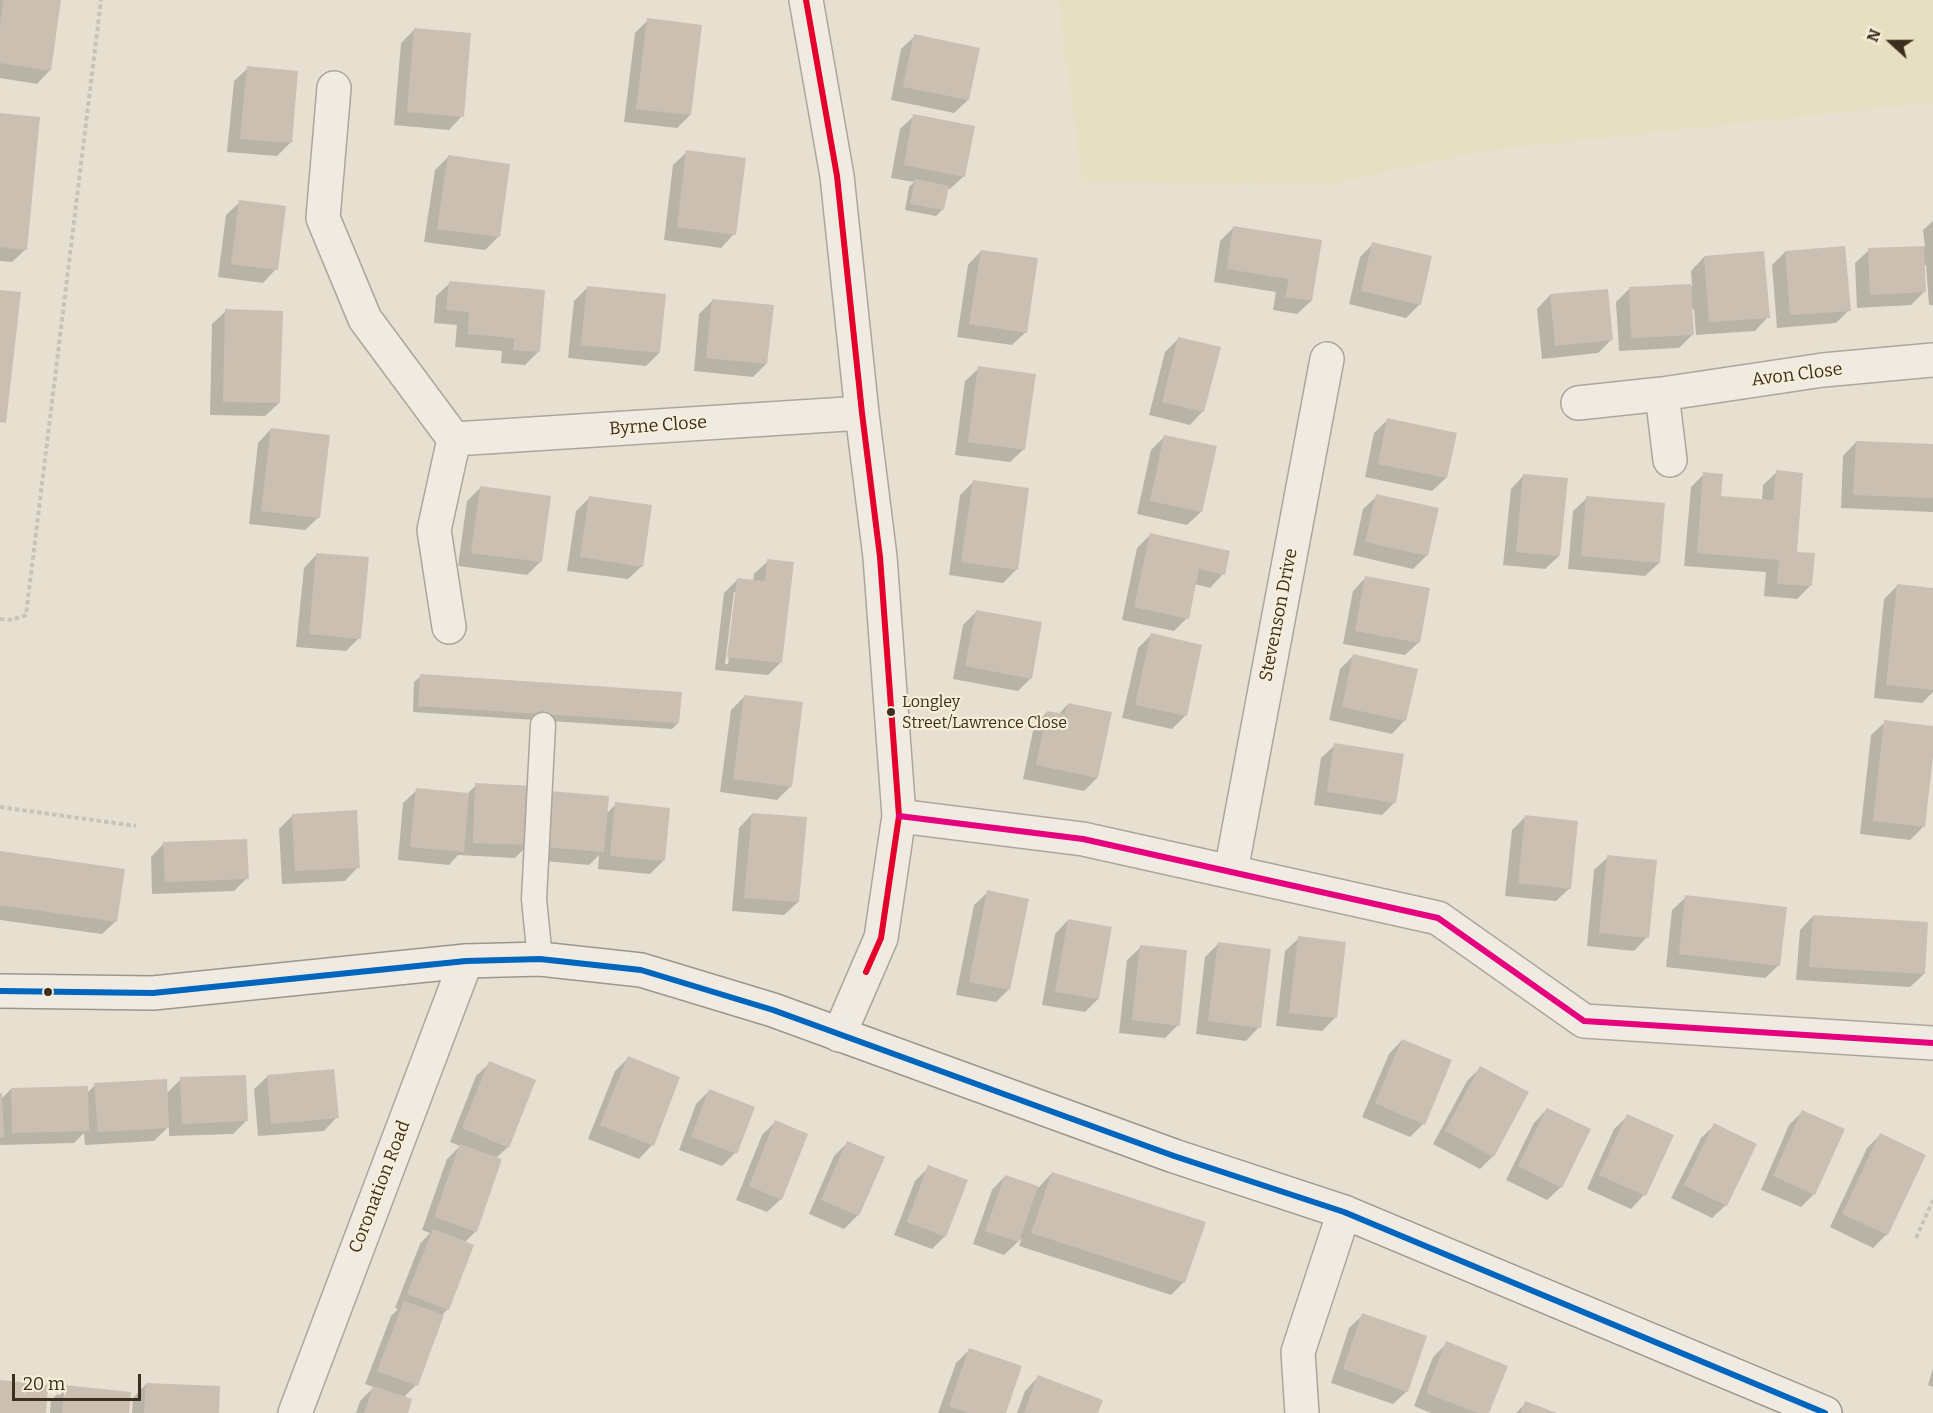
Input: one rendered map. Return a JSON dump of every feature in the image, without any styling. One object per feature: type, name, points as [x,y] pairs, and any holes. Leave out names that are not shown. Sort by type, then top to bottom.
[{"type":"street","points":[[806,0],[837,176],[880,557],[899,816],[881,938],[839,1035]]},
{"type":"street","points":[[334,88],[323,218],[365,319],[454,439],[434,530],[449,627]]},
{"type":"street","name":"Stevenson Drive","points":[[1231,871],[1327,359]]},
{"type":"street","name":"Avon Close","points":[[1578,403],[1662,394],[1823,370],[1933,360]]},
{"type":"street","points":[[1662,394],[1670,460]]},
{"type":"street","name":"Byrne Close","points":[[454,439],[862,413]]},
{"type":"street","points":[[899,816],[1083,839],[1438,918],[1584,1021],[1933,1043]]},
{"type":"street","points":[[0,991],[153,993],[466,961],[540,959],[641,970],[773,1010],[1162,1152],[1344,1212],[1825,1413]]},
{"type":"street","name":"Coronation Road","points":[[295,1413],[466,961]]},
{"type":"street","points":[[1302,1413],[1298,1352],[1344,1212]]},
{"type":"lane","points":[[540,959],[534,899],[543,725]]},
{"type":"path","points":[[0,619],[12,620],[26,615],[101,0]]},
{"type":"path","points":[[0,807],[136,826]]},
{"type":"path","points":[[1916,1238],[1933,1200]]},
{"type":"shaded area","points":[[1058,0],[1933,0],[1933,103],[1486,151],[1325,185],[1082,182]]},
{"type":"building","points":[[3,0],[61,0],[51,71],[0,63]]},
{"type":"building","points":[[647,18],[702,25],[691,115],[636,109]]},
{"type":"building","points":[[414,28],[471,33],[464,117],[407,112]]},
{"type":"building","points":[[914,34],[980,48],[969,100],[903,87]]},
{"type":"building","points":[[247,66],[298,71],[292,143],[240,139]]},
{"type":"building","points":[[0,113],[40,117],[27,250],[0,247]]},
{"type":"building","points":[[913,114],[975,126],[965,177],[904,165]]},
{"type":"building","points":[[686,150],[746,158],[736,235],[677,227]]},
{"type":"building","points":[[448,155],[510,164],[500,237],[437,229]]},
{"type":"building","points":[[915,179],[949,186],[944,210],[910,204]]},
{"type":"building","points":[[239,200],[286,206],[278,270],[231,264]]},
{"type":"building","points":[[1233,226],[1322,240],[1312,301],[1285,297],[1289,279],[1227,269]]},
{"type":"building","points":[[1372,242],[1432,256],[1421,305],[1361,291]]},
{"type":"building","points":[[1845,246],[1851,311],[1790,315],[1785,251]]},
{"type":"building","points":[[1924,246],[1926,292],[1870,295],[1868,248]]},
{"type":"building","points":[[981,250],[1038,258],[1027,333],[969,324]]},
{"type":"building","points":[[1764,251],[1770,318],[1709,322],[1704,256]]},
{"type":"building","points":[[449,281],[545,290],[540,352],[513,350],[514,338],[468,334],[469,312],[446,310]]},
{"type":"building","points":[[1691,284],[1694,335],[1631,338],[1629,287]]},
{"type":"building","points":[[587,286],[666,294],[660,353],[581,345]]},
{"type":"building","points":[[1608,289],[1613,340],[1555,346],[1550,294]]},
{"type":"building","points":[[0,290],[21,292],[6,423],[0,422]]},
{"type":"building","points":[[712,299],[774,305],[767,364],[706,358]]},
{"type":"building","points":[[225,309],[283,311],[280,403],[223,402]]},
{"type":"building","points":[[1178,337],[1221,347],[1204,412],[1162,402]]},
{"type":"building","points":[[978,366],[1036,374],[1025,450],[968,442]]},
{"type":"building","points":[[1387,418],[1457,433],[1447,478],[1378,464]]},
{"type":"building","points":[[271,428],[330,435],[320,518],[261,511]]},
{"type":"building","points":[[1164,435],[1217,446],[1202,512],[1150,501]]},
{"type":"building","points":[[1856,441],[1933,444],[1933,498],[1853,495]]},
{"type":"building","points":[[1776,470],[1803,473],[1797,552],[1815,553],[1812,586],[1777,584],[1779,560],[1697,553],[1703,472],[1723,474],[1721,496],[1773,500]]},
{"type":"building","points":[[1523,474],[1568,478],[1560,556],[1516,552]]},
{"type":"building","points":[[973,480],[1029,488],[1018,570],[961,562]]},
{"type":"building","points":[[480,486],[551,496],[542,562],[471,553]]},
{"type":"building","points":[[1376,494],[1439,508],[1428,556],[1365,542]]},
{"type":"building","points":[[589,496],[652,505],[643,567],[580,557]]},
{"type":"building","points":[[1586,496],[1665,503],[1660,563],[1581,556]]},
{"type":"building","points":[[1150,533],[1230,551],[1225,575],[1199,569],[1189,619],[1134,607]]},
{"type":"building","points":[[316,553],[369,557],[361,639],[309,634]]},
{"type":"building","points":[[767,559],[794,562],[782,663],[727,657],[737,578],[765,581]]},
{"type":"building","points":[[1365,576],[1430,588],[1420,643],[1355,631]]},
{"type":"building","points":[[1897,584],[1933,588],[1933,690],[1886,685]]},
{"type":"building","points":[[976,610],[1042,622],[1032,679],[965,666]]},
{"type":"building","points":[[1151,633],[1202,645],[1187,716],[1135,705]]},
{"type":"building","points":[[1353,654],[1418,669],[1406,721],[1342,707]]},
{"type":"building","points":[[420,674],[682,692],[679,723],[418,706]]},
{"type":"building","points":[[744,695],[803,702],[792,787],[733,779]]},
{"type":"building","points":[[1068,703],[1112,712],[1098,778],[1036,765],[1047,711],[1065,714]]},
{"type":"building","points":[[1884,720],[1933,726],[1933,757],[1925,827],[1873,821]]},
{"type":"building","points":[[1334,743],[1404,754],[1396,803],[1327,792]]},
{"type":"building","points":[[475,783],[533,786],[530,845],[473,843]]},
{"type":"building","points":[[416,788],[469,793],[464,852],[410,847]]},
{"type":"building","points":[[550,791],[609,796],[604,852],[545,847]]},
{"type":"building","points":[[615,802],[670,808],[665,861],[610,856]]},
{"type":"building","points":[[357,810],[360,868],[295,871],[292,814]]},
{"type":"building","points":[[752,813],[807,817],[799,902],[744,898]]},
{"type":"building","points":[[1525,815],[1578,821],[1571,889],[1518,883]]},
{"type":"building","points":[[247,839],[249,879],[165,882],[163,842]]},
{"type":"building","points":[[0,851],[125,869],[117,922],[0,905]]},
{"type":"building","points":[[1607,855],[1657,860],[1649,938],[1599,933]]},
{"type":"building","points":[[987,890],[1029,899],[1010,990],[969,982]]},
{"type":"building","points":[[1685,895],[1787,907],[1780,966],[1679,954]]},
{"type":"building","points":[[1813,915],[1928,922],[1925,974],[1809,967]]},
{"type":"building","points":[[1068,919],[1112,927],[1099,999],[1055,992]]},
{"type":"building","points":[[1298,936],[1346,942],[1337,1018],[1289,1013]]},
{"type":"building","points":[[1218,942],[1271,949],[1261,1028],[1208,1021]]},
{"type":"building","points":[[1140,945],[1187,950],[1180,1026],[1132,1020]]},
{"type":"building","points":[[1402,1039],[1452,1060],[1425,1125],[1375,1103]]},
{"type":"building","points":[[628,1056],[680,1077],[654,1146],[600,1125]]},
{"type":"building","points":[[489,1061],[536,1080],[509,1148],[462,1128]]},
{"type":"building","points":[[1480,1066],[1529,1092],[1494,1157],[1445,1131]]},
{"type":"building","points":[[334,1069],[339,1118],[271,1124],[267,1075]]},
{"type":"building","points":[[246,1075],[248,1121],[182,1124],[180,1077]]},
{"type":"building","points":[[167,1079],[169,1128],[98,1132],[94,1083]]},
{"type":"building","points":[[88,1086],[89,1131],[12,1133],[11,1088]]},
{"type":"building","points":[[709,1089],[755,1107],[737,1154],[691,1137]]},
{"type":"building","points":[[0,1093],[2,1093],[4,1137],[0,1137]]},
{"type":"building","points":[[1547,1108],[1591,1129],[1562,1188],[1518,1166]]},
{"type":"building","points":[[1802,1110],[1845,1129],[1815,1195],[1773,1176]]},
{"type":"building","points":[[1627,1114],[1674,1135],[1646,1196],[1599,1175]]},
{"type":"building","points":[[775,1120],[808,1134],[782,1200],[749,1186]]},
{"type":"building","points":[[1714,1123],[1757,1144],[1727,1206],[1684,1185]]},
{"type":"building","points":[[1880,1133],[1926,1155],[1888,1235],[1842,1214]]},
{"type":"building","points":[[847,1141],[885,1157],[859,1216],[821,1200]]},
{"type":"building","points":[[460,1144],[502,1159],[477,1232],[434,1217]]},
{"type":"building","points":[[928,1165],[968,1180],[946,1237],[907,1222]]},
{"type":"building","points":[[1052,1172],[1206,1222],[1185,1283],[1031,1233]]},
{"type":"building","points":[[1005,1175],[1038,1186],[1019,1242],[985,1231]]},
{"type":"building","points":[[433,1229],[474,1245],[449,1310],[407,1294]]},
{"type":"building","points":[[404,1301],[444,1315],[418,1386],[377,1371]]},
{"type":"building","points":[[1362,1313],[1427,1336],[1408,1392],[1343,1369]]},
{"type":"building","points":[[1446,1341],[1508,1366],[1489,1413],[1477,1413],[1426,1393]]},
{"type":"building","points":[[969,1348],[1022,1366],[1006,1413],[969,1413],[949,1406]]},
{"type":"building","points":[[1038,1375],[1103,1400],[1098,1413],[1024,1413]]},
{"type":"building","points":[[0,1380],[48,1385],[46,1413],[0,1413]]},
{"type":"building","points":[[146,1383],[220,1386],[219,1413],[144,1413]]},
{"type":"building","points":[[64,1385],[131,1392],[129,1413],[62,1413]]},
{"type":"building","points":[[373,1386],[412,1399],[408,1413],[364,1413]]},
{"type":"building","points":[[1525,1401],[1557,1413],[1521,1413]]},
{"type":"transit line","points":[[806,0],[837,176],[880,557],[899,816],[881,938],[866,972]]},
{"type":"transit line","points":[[899,816],[1083,839],[1438,918],[1584,1021],[1933,1043]]},
{"type":"transit line","points":[[0,991],[153,993],[466,961],[540,959],[641,970],[773,1010],[1174,1156],[1344,1212],[1825,1413]]},
{"type":"place","name":"Longley Street/Lawrence Close","points":[[891,712]]}]
